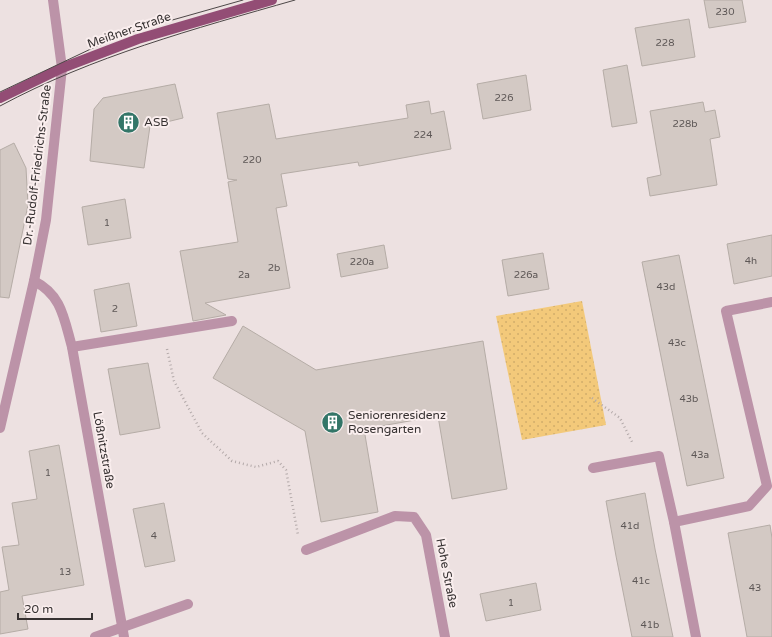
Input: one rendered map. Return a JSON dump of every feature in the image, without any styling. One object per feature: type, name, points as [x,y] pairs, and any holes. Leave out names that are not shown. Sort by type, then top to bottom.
[{"type":"main road","name":"Meißner Straße","points":[[0,98],[62,68],[138,39],[272,0]]},
{"type":"street","name":"Dr.-Rudolf-Friedrichs-Straße","points":[[0,428],[34,281],[46,220],[62,68],[53,0]]},
{"type":"street","name":"Lößnitzstraße","points":[[34,281],[46,287],[55,297],[63,313],[72,347],[123,632]]},
{"type":"street","points":[[674,522],[749,506],[767,486],[726,311],[772,302]]},
{"type":"street","points":[[72,347],[232,321]]},
{"type":"street","points":[[593,468],[641,458],[659,456],[674,522],[696,637]]},
{"type":"street","name":"Hohe Straße","points":[[306,550],[395,516],[414,517],[426,535],[445,637]]},
{"type":"street","points":[[95,637],[123,632],[188,604]]},
{"type":"path","points":[[164,333],[174,381],[202,433],[232,461],[256,467],[278,461],[286,470],[298,536],[306,550]]},
{"type":"path","points":[[592,398],[620,418],[641,458]]},
{"type":"shaded area","points":[[582,301],[606,425],[522,440],[496,316]]},
{"type":"building","points":[[704,0],[742,0],[746,22],[709,28]]},
{"type":"building","points":[[689,19],[695,57],[642,66],[635,28]]},
{"type":"building","points":[[627,65],[637,123],[612,127],[603,70]]},
{"type":"building","points":[[526,75],[531,110],[483,119],[477,84]]},
{"type":"building","name":"ASB","points":[[175,84],[183,118],[150,126],[144,168],[90,161],[94,109],[103,98]]},
{"type":"building","points":[[429,101],[431,114],[444,111],[451,149],[359,166],[358,162],[281,174],[287,206],[276,208],[290,288],[205,303],[226,315],[193,321],[180,251],[238,242],[228,182],[237,180],[228,179],[217,113],[269,104],[276,139],[408,118],[406,105]]},
{"type":"building","points":[[703,102],[705,112],[715,110],[720,137],[710,139],[717,185],[650,196],[647,178],[661,175],[650,111]]},
{"type":"building","points":[[14,143],[26,168],[28,205],[9,298],[0,297],[0,150]]},
{"type":"building","points":[[125,199],[131,238],[88,245],[82,207]]},
{"type":"building","points":[[772,235],[772,276],[734,284],[727,244]]},
{"type":"building","points":[[384,245],[388,268],[341,277],[337,254]]},
{"type":"building","points":[[543,253],[549,289],[508,296],[502,260]]},
{"type":"building","points":[[679,255],[724,478],[687,486],[642,262]]},
{"type":"building","points":[[129,283],[137,326],[101,332],[94,290]]},
{"type":"building","name":"Seniorenresidenz Rosengarten","points":[[243,326],[316,370],[483,341],[507,489],[452,499],[438,416],[364,429],[378,512],[321,522],[305,431],[213,378]]},
{"type":"building","points":[[148,363],[160,428],[120,435],[108,369]]},
{"type":"building","points":[[59,445],[84,585],[22,596],[28,629],[0,634],[0,592],[9,590],[2,547],[19,545],[12,503],[37,499],[29,451]]},
{"type":"building","points":[[645,493],[673,637],[632,637],[616,556],[606,501]]},
{"type":"building","points":[[164,503],[175,561],[145,567],[133,509]]},
{"type":"building","points":[[770,525],[772,538],[772,637],[747,637],[728,533]]},
{"type":"building","points":[[536,583],[541,610],[486,621],[480,594]]},
{"type":"tram line","points":[[0,92],[95,47],[137,30],[243,0]]},
{"type":"tram line","points":[[0,106],[71,72],[144,45],[295,0]]},
{"type":"place","name":"ASB","points":[[129,122]]},
{"type":"place","name":"Seniorenresidenz Rosengarten","points":[[333,422]]}]
